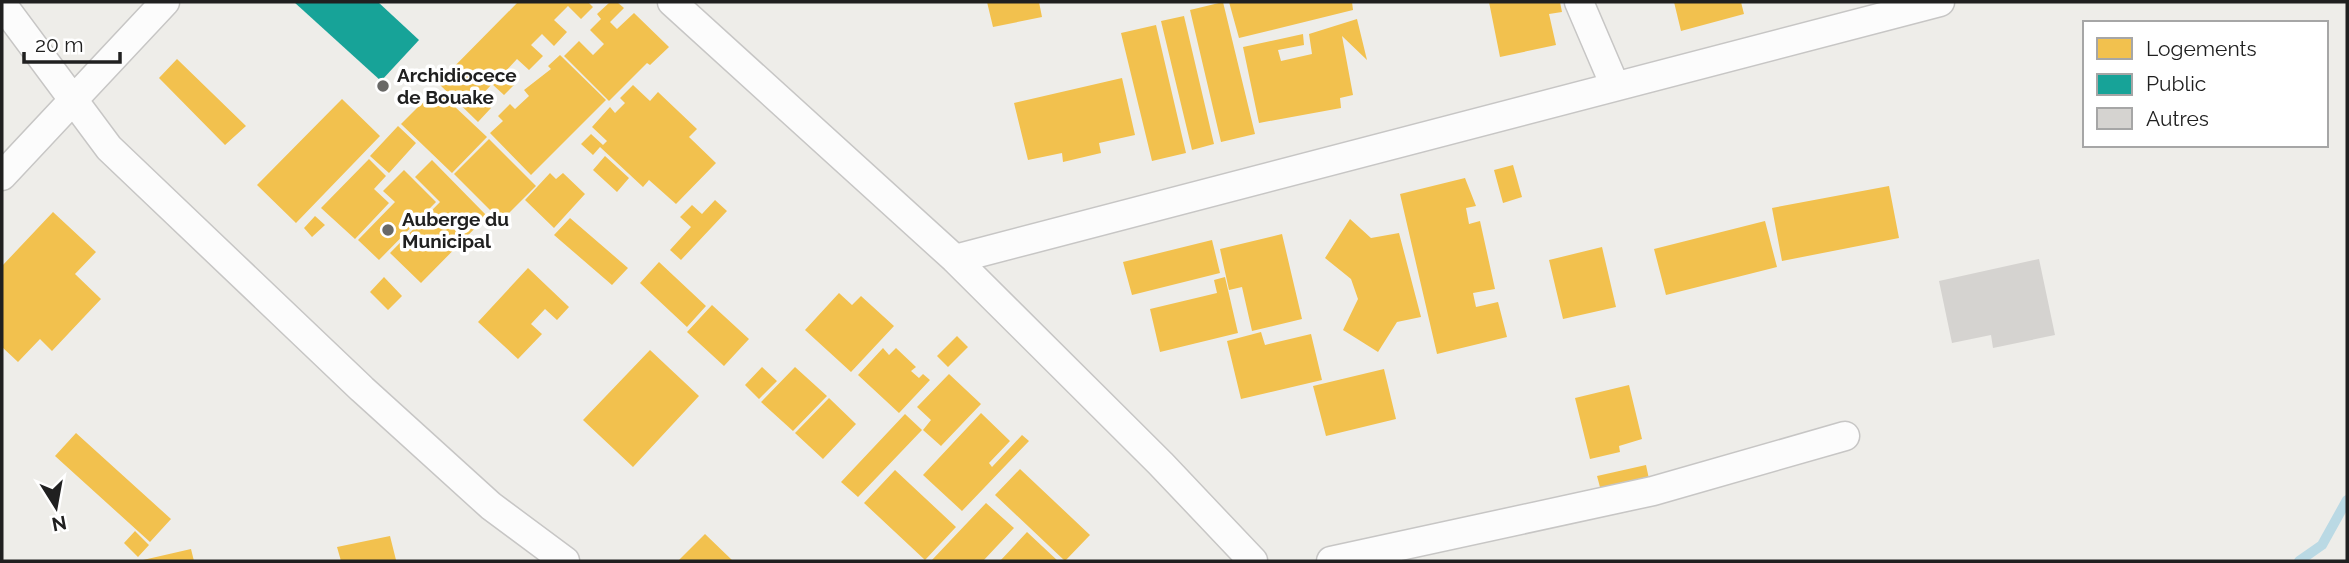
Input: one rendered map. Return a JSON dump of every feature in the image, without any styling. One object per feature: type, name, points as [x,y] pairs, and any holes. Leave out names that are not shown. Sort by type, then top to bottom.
[{"type":"street","points":[[2,176],[165,2]]},
{"type":"street","points":[[672,2],[955,259],[1161,464],[1253,561]]},
{"type":"street","points":[[1579,2],[1615,86]]},
{"type":"street","points":[[955,259],[1940,2]]},
{"type":"street","points":[[2,4],[109,148],[362,388],[491,506],[565,561]]},
{"type":"street","points":[[1331,561],[1653,491],[1845,436]]},
{"type":"building: Logements","points":[[518,2],[588,2],[593,7],[581,19],[568,6],[554,20],[567,32],[554,46],[542,34],[531,45],[543,56],[529,70],[517,59],[505,72],[516,83],[504,95],[492,84],[480,97],[491,108],[478,122],[438,83]]},
{"type":"building: Logements","points":[[610,2],[617,2],[624,8],[610,22],[617,29],[634,13],[669,47],[650,65],[647,63],[609,101],[564,56],[579,41],[593,55],[604,44],[590,30],[601,19],[597,14]]},
{"type":"building: Logements","points":[[987,2],[1039,2],[1042,17],[993,27]]},
{"type":"building: Logements","points":[[1223,2],[1255,134],[1221,142],[1190,10]]},
{"type":"building: Logements","points":[[1229,2],[1352,2],[1353,10],[1239,38]]},
{"type":"building: Logements","points":[[1489,2],[1560,2],[1562,12],[1549,14],[1556,45],[1500,57]]},
{"type":"building: Logements","points":[[1674,2],[1741,2],[1744,14],[1681,31]]},
{"type":"building: Logements","points":[[1184,16],[1214,144],[1192,150],[1161,21]]},
{"type":"building: Logements","points":[[1357,19],[1367,60],[1342,36],[1353,95],[1340,98],[1341,108],[1259,123],[1243,47],[1303,34],[1304,45],[1278,50],[1281,61],[1312,54],[1309,34]]},
{"type":"building: Logements","points":[[1156,25],[1186,153],[1152,161],[1121,33]]},
{"type":"building: Logements","points":[[560,55],[606,100],[531,175],[490,133],[503,121],[498,116],[510,104],[515,109],[529,96],[524,90],[551,69],[548,66]]},
{"type":"building: Logements","points":[[177,59],[246,126],[225,145],[159,78]]},
{"type":"building: Logements","points":[[1122,78],[1135,135],[1099,143],[1101,153],[1063,162],[1062,153],[1028,160],[1014,103]]},
{"type":"building: Logements","points":[[633,85],[650,101],[658,92],[697,129],[689,137],[716,163],[676,204],[649,180],[643,187],[600,147],[593,155],[581,144],[591,134],[603,145],[607,141],[592,127],[610,107],[615,113],[625,103],[620,98]]},
{"type":"building: Logements","points":[[436,89],[487,137],[452,173],[401,124]]},
{"type":"building: Logements","points":[[342,99],[380,136],[296,223],[257,185]]},
{"type":"building: Logements","points":[[398,126],[416,143],[389,173],[370,156]]},
{"type":"building: Logements","points":[[489,139],[536,186],[501,221],[454,174]]},
{"type":"building: Logements","points":[[605,156],[629,178],[617,192],[593,170]]},
{"type":"building: Logements","points":[[369,159],[386,176],[374,189],[389,203],[355,239],[321,208]]},
{"type":"building: Logements","points":[[432,160],[487,216],[421,283],[390,253],[440,202],[415,177]]},
{"type":"building: Logements","points":[[1513,165],[1522,197],[1503,203],[1494,170]]},
{"type":"building: Logements","points":[[404,170],[436,202],[379,260],[358,240],[395,202],[383,191]]},
{"type":"building: Logements","points":[[550,173],[556,179],[563,173],[585,194],[554,228],[525,200]]},
{"type":"building: Logements","points":[[1465,178],[1476,206],[1466,208],[1469,224],[1480,221],[1495,289],[1473,293],[1476,307],[1498,302],[1507,337],[1437,354],[1400,194]]},
{"type":"building: Logements","points":[[1889,186],[1899,238],[1782,261],[1772,208]]},
{"type":"building: Logements","points":[[715,200],[727,211],[681,260],[670,250],[691,227],[680,217],[692,205],[702,214]]},
{"type":"building: Logements","points":[[53,212],[96,252],[75,274],[101,299],[52,351],[40,339],[18,362],[2,347],[2,266]]},
{"type":"building: Logements","points":[[315,216],[325,225],[312,237],[304,228]]},
{"type":"building: Logements","points":[[570,218],[628,268],[612,285],[554,235]]},
{"type":"building: Logements","points":[[1350,219],[1371,238],[1399,233],[1421,317],[1397,322],[1378,352],[1343,330],[1358,299],[1351,279],[1325,258]]},
{"type":"building: Logements","points":[[1765,221],[1777,267],[1666,295],[1654,249]]},
{"type":"building: Logements","points":[[1282,234],[1302,319],[1252,331],[1242,287],[1229,290],[1220,249]]},
{"type":"building: Logements","points":[[1212,240],[1220,273],[1132,295],[1123,262]]},
{"type":"building: Logements","points":[[1602,247],[1616,307],[1563,319],[1549,260]]},
{"type":"building: Logements","points":[[659,262],[706,306],[687,327],[640,283]]},
{"type":"building: Logements","points":[[528,268],[569,307],[557,320],[545,309],[531,324],[542,334],[518,359],[478,322]]},
{"type":"building: Logements","points":[[384,277],[402,296],[388,310],[370,292]]},
{"type":"building: Logements","points":[[1225,277],[1238,333],[1160,352],[1150,309],[1217,293],[1214,280]]},
{"type":"building: Logements","points":[[839,293],[852,305],[861,296],[894,326],[851,372],[805,330]]},
{"type":"building: Logements","points":[[712,305],[749,339],[724,366],[687,332]]},
{"type":"building: Logements","points":[[1261,332],[1265,345],[1311,334],[1322,380],[1241,399],[1227,341]]},
{"type":"building: Logements","points":[[957,336],[968,347],[948,367],[937,356]]},
{"type":"building: Logements","points":[[883,348],[889,355],[896,348],[916,367],[911,371],[919,378],[923,374],[930,380],[899,413],[858,375]]},
{"type":"building: Logements","points":[[650,350],[699,396],[633,467],[583,420]]},
{"type":"building: Logements","points":[[762,367],[777,381],[759,399],[745,385]]},
{"type":"building: Logements","points":[[795,367],[827,396],[793,431],[761,402]]},
{"type":"building: Logements","points":[[1384,369],[1396,419],[1326,436],[1313,386]]},
{"type":"building: Logements","points":[[949,374],[981,404],[941,446],[923,430],[931,420],[917,407]]},
{"type":"building: Logements","points":[[1629,385],[1642,439],[1619,446],[1620,452],[1590,459],[1575,398]]},
{"type":"building: Logements","points":[[829,398],[856,424],[823,459],[795,433]]},
{"type":"building: Logements","points":[[981,413],[1010,441],[989,463],[992,467],[1022,435],[1029,441],[962,511],[923,475]]},
{"type":"building: Logements","points":[[905,414],[922,430],[858,497],[841,482]]},
{"type":"building: Logements","points":[[76,433],[171,519],[150,542],[55,456]]},
{"type":"building: Logements","points":[[1646,465],[1649,479],[1601,491],[1597,476]]},
{"type":"building: Logements","points":[[1020,469],[1090,535],[1065,561],[995,495]]},
{"type":"building: Logements","points":[[895,470],[956,527],[925,560],[864,503]]},
{"type":"building: Logements","points":[[986,503],[1014,528],[983,561],[931,561]]},
{"type":"building: Logements","points":[[135,531],[149,545],[138,557],[124,543]]},
{"type":"building: Logements","points":[[1027,532],[1058,561],[1000,561]]},
{"type":"building: Logements","points":[[705,534],[733,561],[678,561]]},
{"type":"building: Logements","points":[[390,536],[396,560],[341,561],[337,547]]},
{"type":"building: Logements","points":[[191,549],[194,561],[143,561],[143,560]]},
{"type":"building: Public","points":[[294,2],[378,2],[419,40],[381,81]]},
{"type":"building: Autres","points":[[2039,259],[2055,335],[1993,348],[1991,335],[1952,343],[1939,281]]},
{"type":"waterway","points":[[2299,561],[2322,545],[2347,500]]},
{"type":"place","name":"Archidiocece de Bouake","points":[[383,86]]},
{"type":"place","name":"Auberge du Municipal","points":[[388,230]]}]
